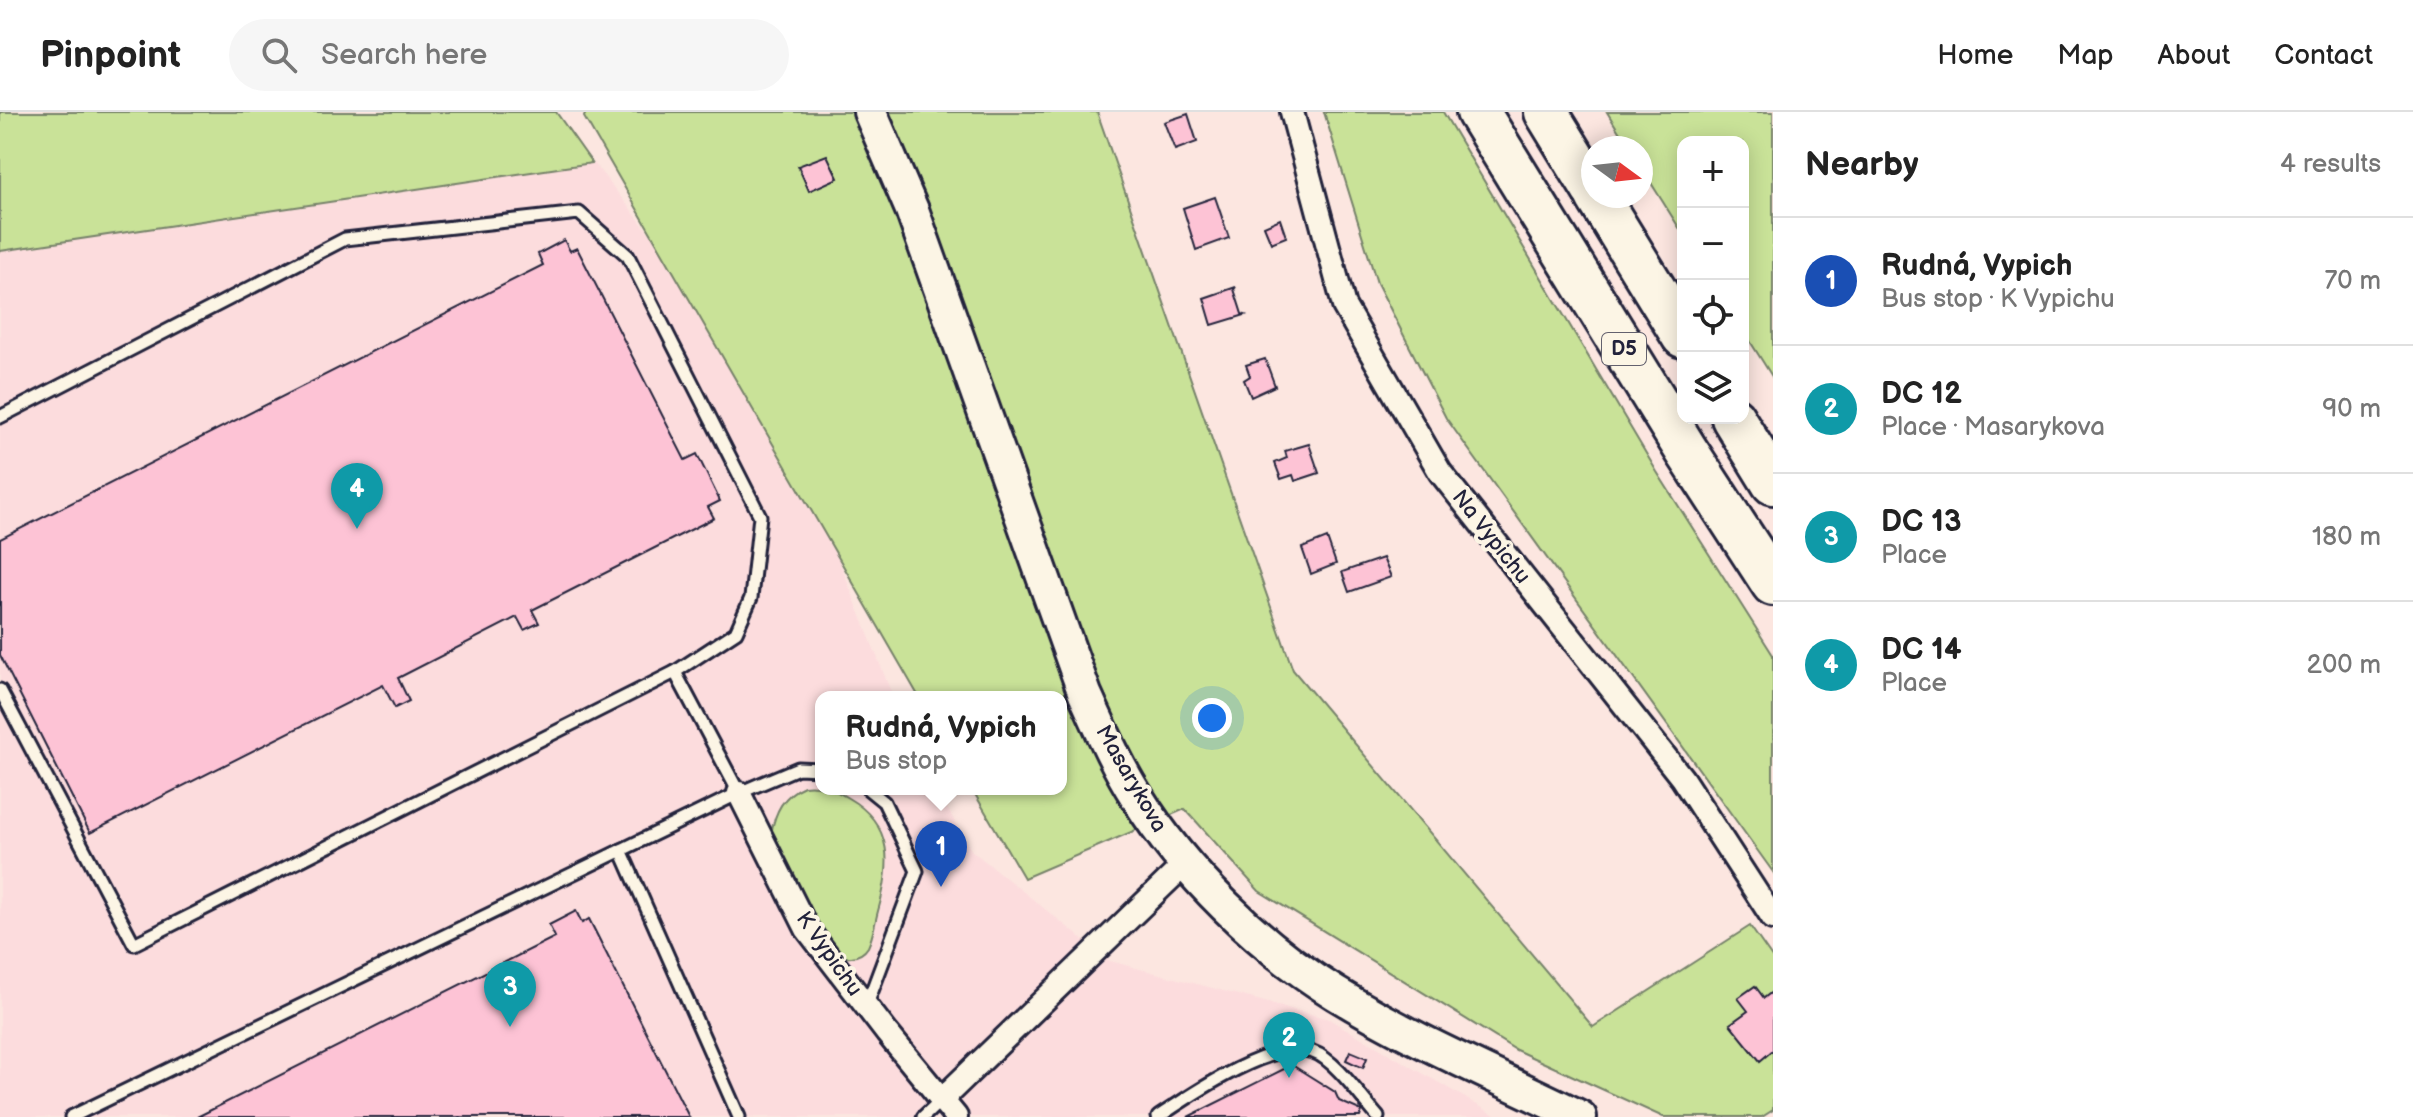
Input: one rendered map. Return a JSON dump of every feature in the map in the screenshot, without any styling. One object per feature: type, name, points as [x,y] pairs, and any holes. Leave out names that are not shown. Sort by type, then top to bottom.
[{"type":"highway","name":"D5","points":[[1478,112],[1686,450],[1773,584]]},
{"type":"highway","points":[[1546,112],[1581,169]]},
{"type":"highway","name":"D5","points":[[1604,208],[1677,326]]},
{"type":"highway","points":[[1737,424],[1773,483]]},
{"type":"main road","name":"Masarykova","points":[[870,112],[917,225],[1085,694],[1108,747],[1160,831],[1186,863],[1253,930],[1334,992],[1580,1117]]},
{"type":"street","name":"Na Vypichu","points":[[1292,112],[1344,306],[1440,472],[1682,778],[1773,918]]},
{"type":"street","name":"K Vypichu","points":[[739,793],[807,929],[949,1109]]},
{"type":"street","points":[[949,1109],[1186,863]]},
{"type":"lane","points":[[0,417],[345,239],[579,213],[628,256],[760,516],[751,598],[736,632],[675,672],[134,944],[0,690]]},
{"type":"lane","points":[[675,672],[739,793]]},
{"type":"lane","points":[[71,1117],[739,793],[798,768],[815,769]]},
{"type":"lane","points":[[866,1007],[917,871],[884,802],[875,795]]},
{"type":"lane","points":[[621,850],[739,1117]]},
{"type":"lane","points":[[1158,1117],[1219,1078],[1287,1049],[1314,1052],[1333,1065],[1378,1117]]},
{"type":"lane","points":[[923,1117],[949,1109]]},
{"type":"shaded area","points":[[594,163],[723,326],[789,434],[891,691],[815,691],[815,795],[939,795],[971,850],[1110,961],[1329,1019],[1498,1117],[0,1117],[0,251]]},
{"type":"green space","points":[[0,112],[556,112],[592,163],[0,251]]},
{"type":"green space","points":[[586,112],[1097,112],[1293,670],[1593,1027],[1750,926],[1773,959],[1773,1110],[1762,1117],[1663,1117],[1516,1050],[1259,891],[1185,809],[1024,878],[976,795],[1067,795],[1067,691],[916,691],[584,117]]},
{"type":"green space","points":[[1324,112],[1443,112],[1657,472],[1773,655],[1773,872],[1446,418],[1377,283]]},
{"type":"green space","points":[[1607,112],[1773,112],[1773,378],[1749,340],[1749,136],[1677,136],[1677,224],[1653,186],[1653,136],[1622,136]]},
{"type":"green space","points":[[804,786],[815,786],[815,795],[842,795],[863,809],[882,834],[886,848],[885,878],[873,934],[868,947],[860,954],[839,956],[830,951],[771,834],[781,805]]},
{"type":"building","points":[[1188,114],[1197,142],[1175,150],[1164,122]]},
{"type":"building","points":[[827,155],[838,178],[809,191],[798,166]]},
{"type":"building","points":[[1215,197],[1229,238],[1196,250],[1183,208]]},
{"type":"building","points":[[1280,219],[1286,237],[1271,243],[1264,226]]},
{"type":"building","points":[[564,240],[570,251],[577,248],[685,460],[697,454],[720,501],[708,507],[714,518],[532,610],[539,623],[524,630],[517,617],[398,678],[409,701],[395,708],[383,685],[90,833],[0,655],[0,539],[543,265],[538,254]]},
{"type":"building","points":[[1236,287],[1242,314],[1245,315],[1212,325],[1204,298]]},
{"type":"building","points":[[1265,359],[1275,386],[1251,397],[1244,380],[1250,376],[1246,365]]},
{"type":"building","points":[[1309,444],[1319,473],[1295,481],[1293,475],[1281,479],[1275,463],[1287,458],[1285,451]]},
{"type":"building","points":[[1327,538],[1336,564],[1311,574],[1302,548]]},
{"type":"building","points":[[1383,558],[1391,577],[1349,592],[1342,572]]},
{"type":"building","points":[[576,911],[582,923],[589,919],[689,1117],[197,1117],[555,937],[549,925]]},
{"type":"building","points":[[1755,986],[1764,998],[1773,991],[1773,1050],[1760,1061],[1730,1024],[1748,1011],[1738,998]]},
{"type":"building","points":[[1350,1051],[1367,1058],[1363,1068],[1346,1060]]},
{"type":"building","points":[[1292,1065],[1335,1092],[1339,1101],[1362,1111],[1360,1117],[1188,1117]]},
{"type":"place","name":"DC 14","points":[[357,529]]},
{"type":"place","name":"Rudná, Vypich","points":[[941,887]]},
{"type":"place","name":"DC 13","points":[[510,1027]]},
{"type":"place","name":"DC 12","points":[[1289,1078]]}]
